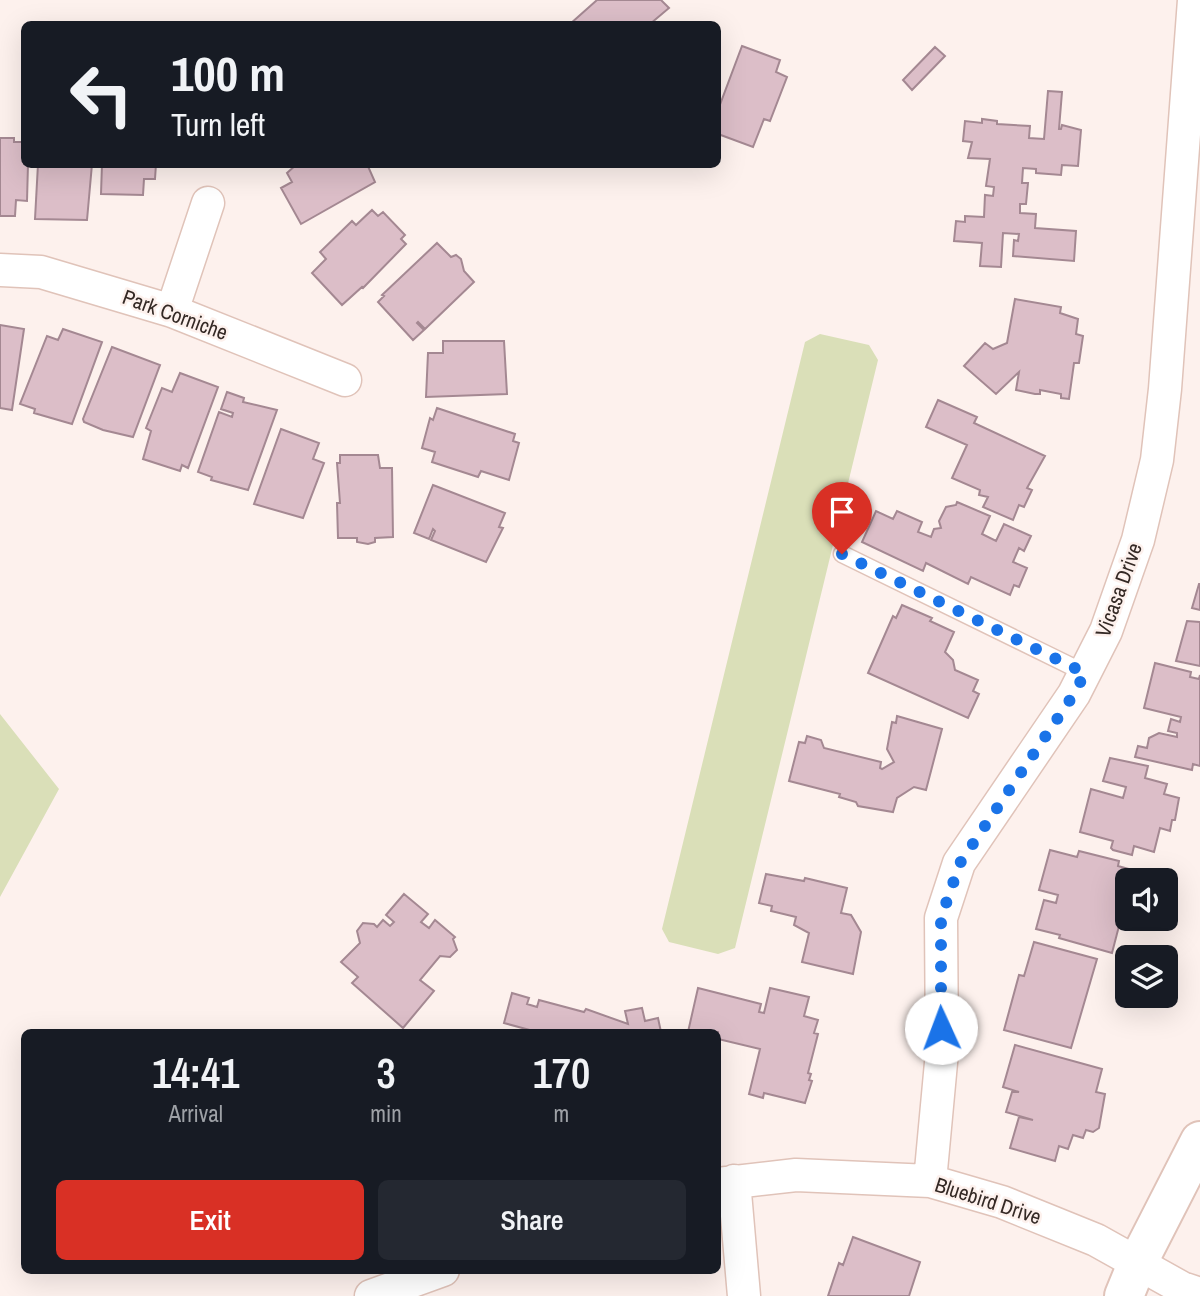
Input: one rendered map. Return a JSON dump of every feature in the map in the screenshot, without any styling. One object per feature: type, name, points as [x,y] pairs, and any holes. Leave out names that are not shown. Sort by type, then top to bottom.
[{"type":"street","name":"Vicasa Drive","points":[[930,1181],[942,1052],[941,918],[960,863],[1074,694],[1106,631],[1138,540],[1157,460],[1165,390],[1194,0]]},
{"type":"street","points":[[172,311],[208,203]]},
{"type":"street","name":"Park Corniche","points":[[0,270],[41,272],[172,311],[345,380]]},
{"type":"street","points":[[1131,1280],[1200,1141]]},
{"type":"street","name":"Bluebird Drive","points":[[726,1183],[796,1175],[930,1181],[1002,1202],[1096,1240],[1131,1280],[1182,1288],[1200,1294]]},
{"type":"street","points":[[726,1183],[744,1296]]},
{"type":"street","points":[[371,1296],[432,1274]]},
{"type":"lane","points":[[842,554],[1085,673]]},
{"type":"green space","points":[[820,334],[869,345],[878,360],[735,948],[718,954],[669,942],[662,929],[805,342]]},
{"type":"green space","points":[[0,714],[59,789],[0,897]]},
{"type":"building","points":[[597,0],[661,0],[669,8],[654,21],[573,21]]},
{"type":"building","points":[[742,46],[780,60],[776,72],[787,77],[770,121],[764,119],[753,147],[721,135],[721,102]]},
{"type":"building","points":[[935,47],[945,56],[912,90],[903,80]]},
{"type":"building","points":[[1048,91],[1062,92],[1059,129],[1062,125],[1081,130],[1078,166],[1062,165],[1061,175],[1036,173],[1036,169],[1023,168],[1022,183],[1028,183],[1026,204],[1020,204],[1020,213],[1036,214],[1035,228],[1076,231],[1074,261],[1013,256],[1014,240],[1018,241],[1019,234],[1003,233],[1001,267],[980,266],[982,243],[954,241],[956,221],[965,222],[965,216],[984,217],[985,195],[993,196],[994,187],[986,186],[990,159],[968,158],[972,142],[963,141],[965,121],[982,123],[982,119],[997,121],[997,124],[1030,126],[1029,138],[1044,139]]},
{"type":"building","points":[[0,138],[14,138],[14,142],[21,142],[21,168],[28,168],[27,201],[16,200],[15,216],[0,216]]},
{"type":"building","points":[[38,168],[92,168],[87,220],[35,219]]},
{"type":"building","points":[[102,168],[156,168],[155,179],[144,179],[143,195],[101,194]]},
{"type":"building","points":[[293,168],[369,168],[375,182],[301,224],[281,188],[292,182],[287,173]]},
{"type":"building","points":[[372,210],[378,216],[383,212],[405,235],[401,239],[406,244],[363,288],[342,305],[312,273],[326,259],[320,252],[352,221],[356,225]]},
{"type":"building","points":[[437,243],[451,257],[456,255],[461,259],[464,271],[474,282],[425,329],[418,322],[424,330],[413,340],[378,302],[384,296],[382,295]]},
{"type":"building","points":[[1015,299],[1061,307],[1060,313],[1078,319],[1076,334],[1083,336],[1079,363],[1074,363],[1069,399],[1061,398],[1061,394],[1040,390],[1040,394],[1035,394],[1016,390],[1019,372],[996,394],[964,366],[985,343],[993,349],[1007,343]]},
{"type":"building","points":[[0,325],[24,329],[12,410],[0,408]]},
{"type":"building","points":[[63,329],[102,342],[72,424],[34,413],[35,409],[20,404],[47,336],[58,340]]},
{"type":"building","points":[[443,341],[504,341],[507,394],[426,397],[428,353],[443,353]]},
{"type":"building","points":[[112,347],[160,365],[133,437],[103,430],[84,422],[83,419]]},
{"type":"building","points":[[180,373],[218,387],[188,468],[182,465],[180,471],[143,459],[151,431],[146,428],[162,388],[172,392]]},
{"type":"building","points":[[227,392],[244,398],[243,402],[277,410],[248,490],[211,480],[212,477],[198,472],[219,412],[232,417],[233,413],[221,409]]},
{"type":"building","points":[[938,400],[977,417],[974,423],[1045,456],[1027,488],[1032,490],[1024,507],[1019,505],[1013,520],[983,507],[988,497],[979,495],[980,490],[952,478],[967,445],[926,427]]},
{"type":"building","points":[[437,408],[515,434],[513,441],[519,443],[509,480],[481,471],[478,477],[432,462],[435,452],[422,448],[430,418],[433,420]]},
{"type":"building","points":[[281,429],[319,443],[313,459],[324,463],[303,518],[254,504]]},
{"type":"building","points":[[340,455],[378,455],[380,468],[392,468],[393,537],[375,538],[375,542],[368,544],[357,542],[357,538],[338,538],[337,503],[340,503],[337,463],[340,463]]},
{"type":"building","points":[[433,485],[505,513],[499,527],[503,528],[486,562],[431,540],[435,531],[433,529],[429,539],[414,533]]},
{"type":"building","points":[[957,502],[990,516],[982,534],[996,541],[1004,524],[1031,536],[1024,551],[1019,548],[1013,562],[1027,568],[1019,587],[1014,585],[1010,595],[971,577],[968,584],[926,563],[923,571],[862,542],[876,511],[893,519],[897,511],[922,522],[918,532],[931,537],[934,529],[941,528],[939,521],[946,507],[956,505]]},
{"type":"building","points":[[1200,584],[1200,610],[1192,608]]},
{"type":"building","points":[[902,605],[932,618],[930,621],[954,632],[945,652],[953,660],[955,670],[978,680],[973,691],[979,694],[968,718],[868,673],[893,616],[896,618]]},
{"type":"building","points":[[1187,621],[1200,622],[1200,666],[1176,661]]},
{"type":"building","points":[[1155,663],[1191,672],[1190,677],[1199,679],[1200,675],[1200,766],[1193,764],[1192,770],[1135,757],[1138,746],[1147,748],[1149,738],[1159,733],[1177,737],[1177,733],[1168,731],[1171,719],[1180,722],[1181,717],[1144,708]]},
{"type":"building","points":[[897,716],[942,729],[926,790],[914,787],[897,798],[893,812],[858,806],[856,802],[839,797],[840,794],[789,781],[799,742],[805,743],[807,736],[821,740],[824,748],[881,762],[882,769],[894,762],[887,749],[892,722],[896,723]]},
{"type":"building","points":[[1110,758],[1148,766],[1145,778],[1167,784],[1164,794],[1179,798],[1170,831],[1160,828],[1154,852],[1134,846],[1132,855],[1113,850],[1113,841],[1080,832],[1091,789],[1123,798],[1126,787],[1103,781]]},
{"type":"building","points":[[1050,850],[1077,857],[1079,851],[1119,861],[1118,866],[1125,868],[1115,868],[1115,931],[1118,931],[1112,953],[1036,929],[1044,900],[1056,903],[1058,895],[1039,890]]},
{"type":"building","points":[[766,874],[804,881],[805,878],[847,888],[841,913],[851,915],[861,932],[853,974],[802,962],[809,933],[794,925],[796,917],[771,911],[772,906],[759,903]]},
{"type":"building","points":[[404,894],[428,914],[421,922],[429,928],[435,920],[455,937],[453,939],[457,950],[450,957],[440,956],[420,980],[434,991],[403,1028],[352,983],[358,977],[341,962],[360,943],[357,931],[363,923],[377,927],[383,920],[390,926],[394,922],[386,915]]},
{"type":"building","points":[[1034,942],[1097,959],[1071,1048],[1004,1030],[1019,975],[1024,976]]},
{"type":"building","points":[[698,988],[761,1004],[759,1012],[764,1013],[770,988],[809,997],[804,1016],[818,1020],[814,1033],[818,1034],[808,1073],[811,1074],[809,1080],[812,1081],[805,1103],[764,1093],[763,1098],[749,1094],[760,1049],[721,1040],[721,1029],[689,1029]]},
{"type":"building","points":[[512,993],[529,998],[527,1004],[537,1007],[539,1000],[584,1012],[586,1009],[628,1024],[625,1011],[642,1008],[645,1021],[658,1018],[660,1029],[526,1029],[504,1023]]},
{"type":"building","points":[[1015,1045],[1102,1069],[1096,1092],[1105,1094],[1099,1128],[1093,1132],[1086,1130],[1083,1138],[1073,1135],[1068,1149],[1059,1146],[1055,1161],[1010,1148],[1019,1117],[1033,1120],[1006,1112],[1012,1092],[1019,1092],[1003,1087]]},
{"type":"building","points":[[853,1237],[920,1262],[909,1296],[828,1296],[839,1263],[843,1265]]},
{"type":"route","points":[[842,554],[1085,673],[1074,694],[960,863],[941,918],[941,1028]]}]
